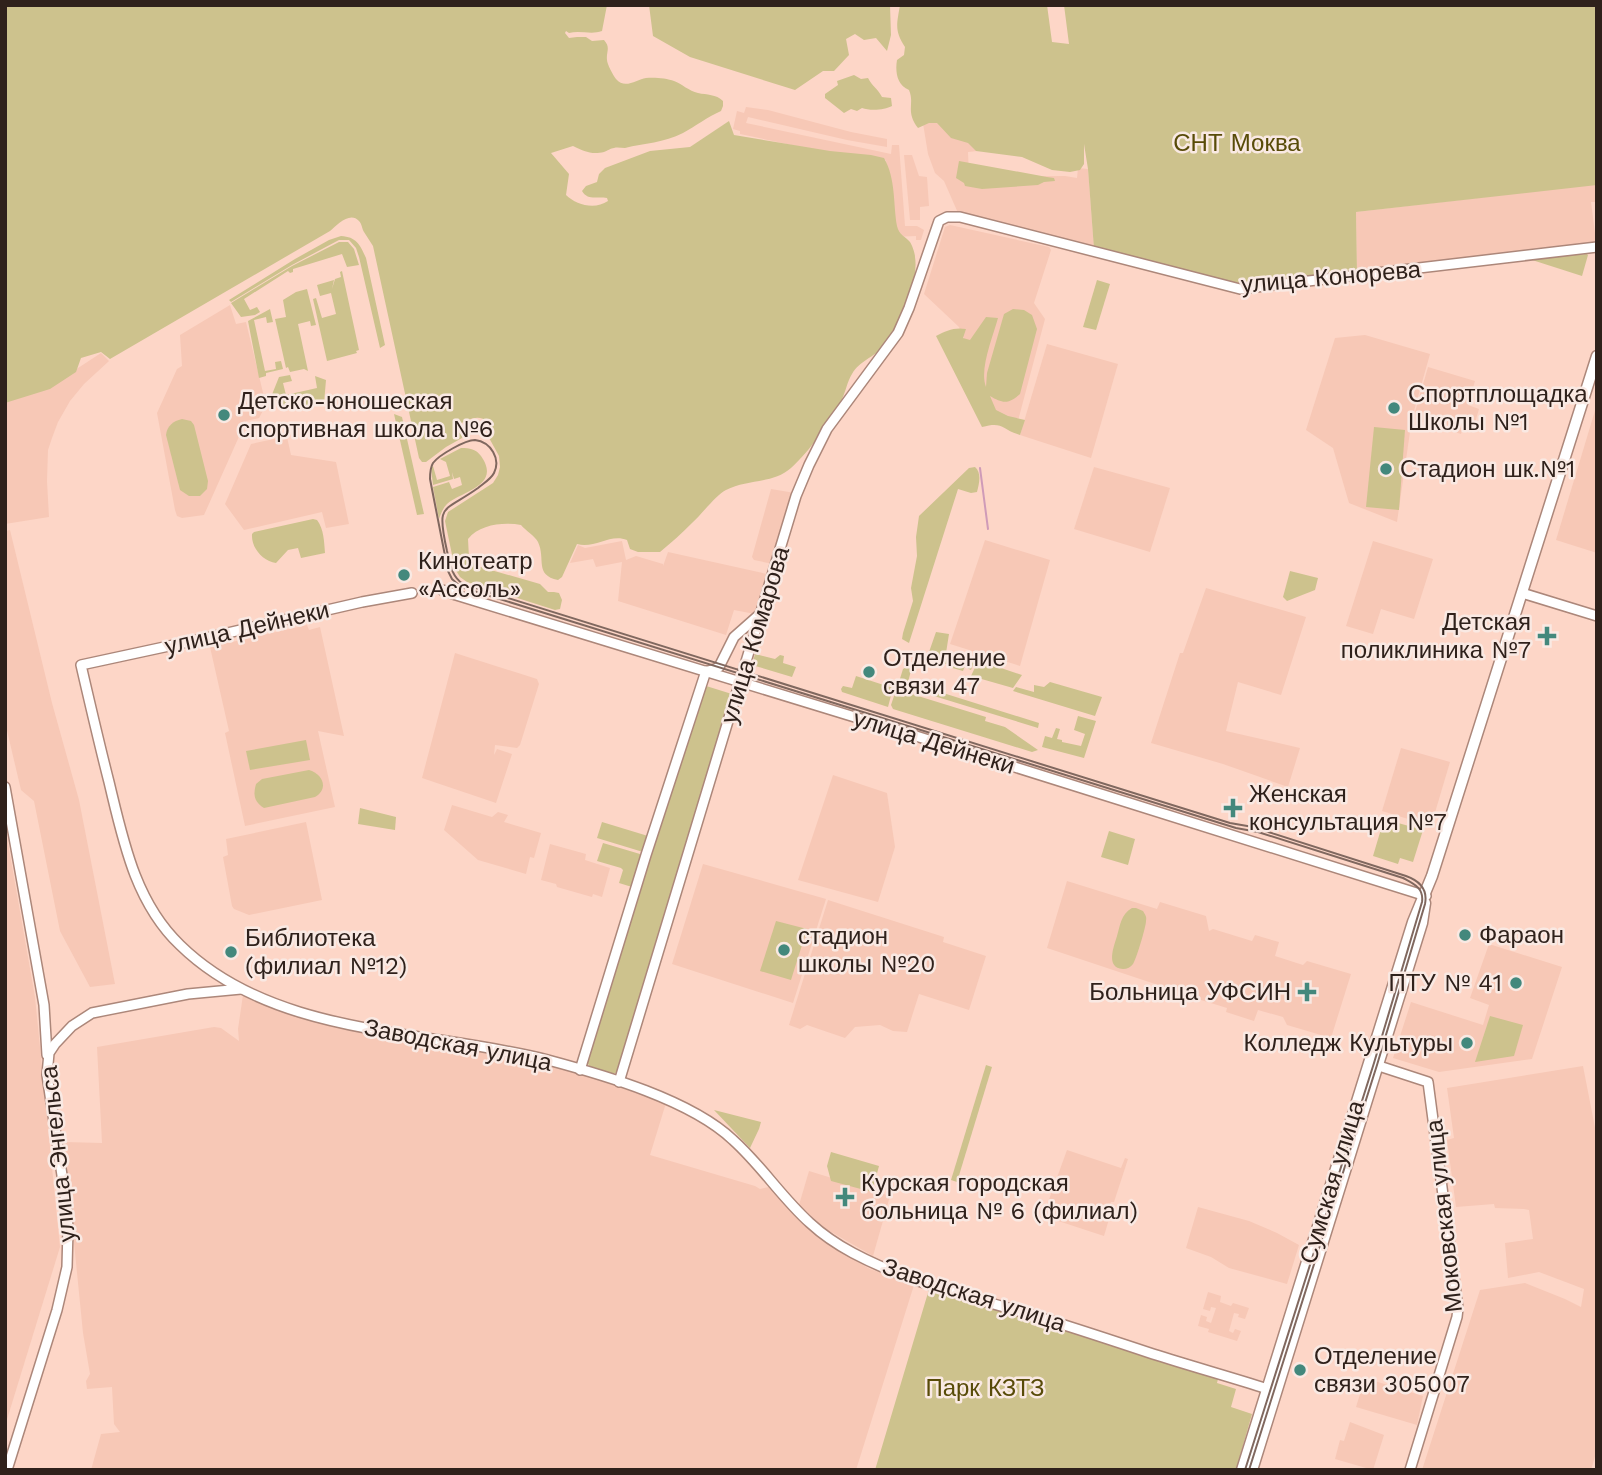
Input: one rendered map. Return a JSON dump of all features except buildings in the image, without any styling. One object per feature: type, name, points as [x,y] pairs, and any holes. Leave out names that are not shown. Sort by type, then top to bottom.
[{"type":"main road","name":"Сумская улица","points":[[1242,1470],[1272,1391],[1379,1066],[1422,923],[1426,896],[1597,355]]},
{"type":"main road","name":"Сумская улица","points":[[1252,1470],[1272,1391],[1405,948],[1416,915],[1426,896]]},
{"type":"street","name":"улица Конорева","points":[[947,217],[975,220],[1240,289],[1597,247]]},
{"type":"street","name":"улица Комарова","points":[[618,1082],[796,496],[827,429],[898,333],[937,225],[947,217]]},
{"type":"street","name":"улица Дейнеки","points":[[442,590],[1426,896]]},
{"type":"street","name":"улица Дейнеки","points":[[81,665],[412,593]]},
{"type":"street","points":[[1522,593],[1597,616]]},
{"type":"street","points":[[706,671],[719,667],[734,636],[761,614]]},
{"type":"street","name":"Заводская улица","points":[[81,665],[121,832],[139,886],[177,943],[215,974],[282,1006],[343,1023],[495,1048],[551,1061],[671,1102],[693,1112],[727,1134],[810,1223],[843,1247],[870,1262],[927,1284],[1045,1318],[1272,1391]]},
{"type":"street","name":"улица Комарова","points":[[580,1070],[642,866],[706,671]]},
{"type":"street","points":[[5,787],[44,1005],[47,1059]]},
{"type":"street","name":"Заводская улица","points":[[213,992],[242,989]]},
{"type":"street","name":"улица Энгельса","points":[[7,1470],[57,1310],[67,1267],[66,1202],[47,1075],[49,1053],[78,1021],[92,1013],[213,992]]},
{"type":"street","name":"Моковская улица","points":[[1379,1066],[1429,1082],[1458,1308],[1455,1326],[1410,1470]]},
{"type":"shaded area","points":[[920,105],[987,150],[968,152],[969,177],[1077,178],[1078,168],[1088,169],[1094,249],[958,213],[944,181],[935,173],[928,154]]},
{"type":"shaded area","points":[[746,107],[887,139],[887,147],[748,117],[746,123],[891,154],[892,145],[899,145],[905,226],[917,226],[924,230],[921,240],[916,240],[916,236],[894,237],[886,160],[853,158],[740,134],[740,131],[733,129],[737,111],[744,113]]},
{"type":"shaded area","points":[[904,155],[912,155],[919,176],[927,177],[929,206],[920,207],[920,220],[910,220]]},
{"type":"shaded area","points":[[1597,185],[1597,202],[1591,202],[1596,241],[1592,245],[1357,273],[1356,212]]},
{"type":"shaded area","points":[[950,225],[1049,247],[1051,250],[1034,303],[1045,319],[1015,432],[997,418],[959,327],[924,294],[945,227]]},
{"type":"shaded area","points":[[230,305],[236,324],[246,322],[266,405],[259,418],[246,421],[204,515],[182,518],[177,516],[175,510],[157,413],[177,369],[182,366],[180,335]]},
{"type":"shaded area","points":[[1365,335],[1430,354],[1412,418],[1397,522],[1349,503],[1333,448],[1306,430],[1335,338]]},
{"type":"shaded area","points":[[1047,344],[1118,364],[1091,458],[1020,435]]},
{"type":"shaded area","points":[[101,353],[109,361],[70,401],[58,422],[48,450],[49,517],[5,524],[5,402],[46,389]]},
{"type":"shaded area","points":[[1428,367],[1475,381],[1468,405],[1479,409],[1472,433],[1462,430],[1461,434],[1413,419]]},
{"type":"shaded area","points":[[1597,404],[1597,553],[1556,540]]},
{"type":"shaded area","points":[[287,437],[291,455],[336,462],[349,524],[326,528],[322,512],[244,530],[225,504],[251,444]]},
{"type":"shaded area","points":[[1094,467],[1170,488],[1150,552],[1074,529]]},
{"type":"shaded area","points":[[771,489],[795,493],[773,564],[754,560],[752,557]]},
{"type":"shaded area","points":[[10,530],[52,703],[79,800],[115,984],[90,987],[60,931],[34,801],[21,790],[5,722],[5,531]]},
{"type":"shaded area","points":[[985,540],[1050,560],[1020,666],[950,644]]},
{"type":"shaded area","points":[[622,541],[626,560],[636,556],[663,566],[668,552],[767,574],[755,614],[734,610],[726,635],[618,601],[622,562],[596,567],[593,559],[570,563],[578,545],[585,548]]},
{"type":"shaded area","points":[[1373,541],[1433,559],[1414,619],[1381,609],[1373,634],[1346,626]]},
{"type":"shaded area","points":[[1206,588],[1306,617],[1281,695],[1238,682],[1226,731],[1300,748],[1288,787],[1151,743],[1180,653],[1183,653]]},
{"type":"shaded area","points":[[307,625],[309,630],[320,627],[344,736],[318,731],[335,807],[245,826],[225,733],[229,731],[210,647]]},
{"type":"shaded area","points":[[455,653],[537,679],[539,684],[520,745],[517,748],[495,745],[494,755],[497,749],[512,754],[496,803],[422,778]]},
{"type":"shaded area","points":[[1401,748],[1450,762],[1431,826],[1382,811]]},
{"type":"shaded area","points":[[833,775],[887,793],[895,847],[878,902],[798,880]]},
{"type":"shaded area","points":[[452,805],[492,817],[498,812],[508,815],[504,822],[541,833],[526,874],[478,860],[444,830]]},
{"type":"shaded area","points":[[306,822],[322,900],[249,915],[234,909],[223,857],[228,855],[226,839]]},
{"type":"shaded area","points":[[5,826],[35,997],[60,1247],[5,1426]]},
{"type":"shaded area","points":[[550,844],[586,854],[585,860],[610,868],[602,897],[593,894],[592,897],[541,880]]},
{"type":"shaded area","points":[[703,864],[826,899],[793,1003],[672,964]]},
{"type":"shaded area","points":[[1067,881],[1157,909],[1160,902],[1206,916],[1209,931],[1213,929],[1252,941],[1255,935],[1279,942],[1275,956],[1303,965],[1307,961],[1351,974],[1331,1038],[1287,1025],[1283,1017],[1258,1010],[1254,1021],[1226,1012],[1227,1008],[1188,996],[1191,986],[1176,991],[1047,948]]},
{"type":"shaded area","points":[[828,900],[944,937],[943,942],[986,956],[969,1010],[919,994],[907,1032],[893,1031],[880,1025],[855,1027],[845,1038],[807,1025],[800,1029],[789,1025]]},
{"type":"shaded area","points":[[1489,944],[1562,967],[1532,1059],[1439,1072],[1393,1058],[1411,1002],[1483,1025],[1489,1005],[1470,998]]},
{"type":"shaded area","points":[[243,995],[333,1026],[557,1066],[666,1103],[650,1155],[760,1189],[769,1187],[813,1233],[870,1269],[914,1285],[856,1470],[91,1470],[101,1434],[120,1432],[114,1424],[112,1387],[87,1389],[86,1381],[90,1374],[83,1333],[64,1142],[102,1143],[97,1047],[214,1027],[221,1028],[239,1041]]},
{"type":"shaded area","points":[[1583,1066],[1597,1138],[1597,1450],[1591,1470],[1422,1470],[1480,1290],[1525,1283],[1581,1307],[1584,1289],[1539,1272],[1508,1278],[1505,1243],[1533,1239],[1529,1210],[1495,1208],[1494,1204],[1456,1207],[1447,1140],[1454,1138],[1447,1088]]},
{"type":"shaded area","points":[[1067,1150],[1121,1168],[1125,1158],[1128,1159],[1114,1202],[1111,1202],[1109,1208],[1112,1209],[1104,1236],[1043,1216]]},
{"type":"shaded area","points":[[809,1171],[890,1196],[873,1256],[826,1229],[799,1205]]},
{"type":"shaded area","points":[[1198,1207],[1249,1221],[1299,1245],[1287,1284],[1229,1268],[1211,1257],[1186,1248]]},
{"type":"shaded area","points":[[1208,1292],[1221,1296],[1220,1302],[1249,1308],[1245,1319],[1234,1313],[1229,1331],[1241,1331],[1237,1341],[1198,1326],[1201,1315],[1207,1317],[1206,1321],[1211,1323],[1216,1308],[1211,1307],[1210,1311],[1203,1309]]},
{"type":"shaded area","points":[[1365,1378],[1423,1396],[1417,1425],[1356,1407]]},
{"type":"shaded area","points":[[1350,1422],[1384,1435],[1373,1470],[1335,1459],[1340,1440],[1344,1441]]},
{"type":"green space","points":[[5,5],[607,5],[602,31],[565,33],[569,38],[604,40],[608,47],[608,64],[615,77],[623,84],[649,78],[668,79],[695,92],[717,97],[723,101],[723,106],[721,111],[669,139],[613,148],[599,153],[573,146],[551,153],[569,174],[566,195],[586,205],[603,204],[608,201],[607,198],[590,197],[582,191],[586,186],[597,182],[599,174],[605,168],[650,151],[690,147],[729,121],[734,135],[884,158],[892,183],[898,229],[910,242],[915,253],[911,291],[896,328],[879,350],[855,369],[833,416],[798,462],[776,477],[722,492],[660,552],[638,552],[630,549],[627,540],[621,538],[577,544],[562,577],[558,580],[551,578],[543,570],[538,542],[521,525],[493,525],[479,530],[468,539],[469,558],[477,566],[540,584],[548,592],[559,593],[562,600],[560,609],[555,610],[467,582],[455,569],[445,521],[448,512],[493,483],[500,467],[499,456],[488,436],[488,422],[478,418],[460,424],[465,434],[462,438],[426,462],[419,458],[373,246],[355,218],[344,220],[330,231],[110,359],[101,352],[81,358],[76,372],[50,389],[5,403]]},
{"type":"green space","points":[[649,5],[890,5],[891,35],[887,51],[876,38],[864,40],[855,34],[846,39],[849,55],[834,71],[823,71],[795,90],[690,57],[653,36]]},
{"type":"green space","name":"СНТ Моква","points":[[900,5],[1047,5],[1052,42],[1069,44],[1064,5],[1597,5],[1597,185],[1356,212],[1357,273],[1250,284],[1230,282],[1094,249],[1084,144],[1084,164],[1080,170],[1070,172],[1052,170],[1022,157],[976,151],[968,143],[951,138],[937,123],[918,128],[912,117],[909,90],[899,81],[897,73],[897,60],[904,55],[905,47],[897,27]]},
{"type":"green space","points":[[854,75],[861,79],[868,78],[882,97],[891,98],[892,106],[877,110],[851,109],[844,113],[825,98],[825,94],[838,85],[837,81]]},
{"type":"green space","points":[[959,161],[1054,178],[1055,181],[1038,185],[982,189],[965,186],[956,178]]},
{"type":"green space","points":[[341,236],[357,242],[366,258],[385,345],[380,348],[359,257],[349,240],[339,240],[231,302],[229,300],[295,259]]},
{"type":"green space","points":[[339,242],[348,242],[354,249],[359,265],[347,267],[342,254],[293,269],[290,273],[288,271],[244,299],[250,310],[257,307],[260,312],[255,315],[241,317],[231,303],[292,266]]},
{"type":"green space","points":[[1587,254],[1582,276],[1529,259]]},
{"type":"green space","points":[[342,271],[359,350],[357,353],[327,361],[313,299],[316,298],[322,318],[336,314],[331,293],[320,296],[317,285],[334,280],[332,289],[335,279],[341,277]]},
{"type":"green space","points":[[1097,280],[1110,284],[1096,330],[1083,327]]},
{"type":"green space","points":[[307,289],[316,325],[311,326],[310,321],[298,324],[308,371],[304,369],[290,372],[288,367],[286,368],[275,319],[286,317],[283,300]]},
{"type":"green space","points":[[270,309],[273,322],[267,323],[266,317],[254,320],[265,371],[276,369],[275,362],[281,361],[283,369],[266,373],[266,376],[259,378],[248,321]]},
{"type":"green space","points":[[1013,309],[1024,310],[1032,315],[1037,329],[1020,394],[1005,402],[990,396],[996,410],[1025,420],[1020,435],[998,425],[982,427],[936,336],[954,329],[966,329],[963,338],[970,340],[986,317],[998,318],[985,362],[986,387],[987,373],[1004,314]]},
{"type":"green space","points":[[290,375],[292,381],[283,383],[286,395],[317,388],[315,376],[326,380],[324,403],[296,408],[271,397],[279,377]]},
{"type":"green space","points":[[394,414],[402,417],[424,514],[417,515]]},
{"type":"green space","points":[[182,419],[191,421],[194,425],[208,481],[207,489],[200,496],[189,496],[180,490],[166,435],[171,424]]},
{"type":"green space","name":"Стадион шк.№1","points":[[1374,427],[1405,430],[1399,510],[1366,507]]},
{"type":"green space","points":[[461,448],[472,449],[479,454],[487,474],[477,486],[447,504],[439,519],[433,487],[449,482],[452,489],[462,485],[460,477],[454,479],[452,472],[453,479],[433,485],[431,468],[433,466],[437,480],[450,476],[446,462],[440,459]]},
{"type":"green space","points":[[975,467],[979,475],[977,492],[958,489],[909,643],[902,639],[913,601],[911,588],[917,556],[919,516],[969,468]]},
{"type":"green space","points":[[317,520],[321,527],[325,553],[301,558],[298,548],[288,550],[276,563],[262,557],[256,549],[252,539],[254,532]]},
{"type":"green space","points":[[1290,571],[1318,578],[1315,590],[1287,601],[1283,597]]},
{"type":"green space","points":[[936,632],[949,634],[946,653],[976,657],[971,670],[965,666],[963,671],[949,667],[949,664],[935,664],[935,654],[929,652]]},
{"type":"green space","points":[[755,654],[775,659],[780,655],[784,656],[783,663],[796,667],[792,677],[752,665]]},
{"type":"green space","points":[[979,659],[1022,675],[1013,688],[971,676]]},
{"type":"green space","points":[[912,667],[908,682],[1039,723],[1038,728],[898,685],[903,669]]},
{"type":"green space","points":[[856,676],[893,688],[888,707],[842,692],[843,686],[852,688]]},
{"type":"green space","points":[[1050,682],[1102,697],[1095,716],[1013,691],[1016,687],[1034,692],[1034,685],[1044,687]]},
{"type":"green space","points":[[703,685],[735,695],[623,1065],[611,1075],[592,1070],[586,1061]]},
{"type":"green space","points":[[896,690],[896,695],[904,697],[905,692],[986,717],[985,721],[1005,727],[1038,750],[1032,752],[893,709],[891,705]]},
{"type":"green space","points":[[1078,716],[1096,721],[1084,758],[1042,747],[1045,736],[1052,738],[1056,728],[1060,729],[1057,739],[1081,746],[1085,734],[1074,730]]},
{"type":"green space","points":[[306,740],[310,760],[250,770],[246,751]]},
{"type":"green space","points":[[309,770],[321,778],[323,786],[315,797],[264,808],[256,801],[256,784],[262,779]]},
{"type":"green space","points":[[360,808],[396,817],[395,830],[358,824]]},
{"type":"green space","points":[[1384,819],[1423,830],[1413,862],[1400,858],[1398,864],[1373,856]]},
{"type":"green space","points":[[602,822],[648,836],[643,852],[597,838]]},
{"type":"green space","points":[[1109,831],[1135,839],[1128,865],[1101,857]]},
{"type":"green space","points":[[603,843],[640,854],[642,857],[632,887],[619,883],[623,870],[621,868],[597,861]]},
{"type":"green space","points":[[1132,908],[1143,911],[1146,924],[1133,964],[1123,969],[1117,968],[1112,961],[1113,951],[1122,920]]},
{"type":"green space","name":"стадион школы №20","points":[[776,921],[807,929],[791,980],[760,971]]},
{"type":"green space","points":[[1490,1016],[1523,1025],[1514,1056],[1475,1062]]},
{"type":"green space","points":[[986,1065],[992,1067],[957,1182],[951,1180]]},
{"type":"green space","points":[[714,1110],[761,1122],[750,1148]]},
{"type":"green space","points":[[831,1152],[879,1166],[872,1192],[831,1181],[827,1166]]},
{"type":"green space","name":"Парк КЗТЗ","points":[[930,1286],[1219,1375],[1217,1383],[1236,1389],[1231,1407],[1252,1414],[1236,1470],[875,1470]]},
{"type":"waterway","points":[[980,468],[988,529]]},
{"type":"tram line","points":[[1245,1470],[1374,1063],[1422,902],[1420,890],[1403,878],[1258,832],[1236,828],[461,587],[448,571],[430,479],[432,465],[441,456],[459,445],[475,440],[490,448],[496,462],[494,473],[489,479],[445,510],[443,516],[442,524],[450,565],[463,584],[1230,823],[1253,827],[1406,876],[1422,886],[1425,904],[1249,1470]]},
{"type":"place","name":"Спортплощадка Школы №1","points":[[1394,408]]},
{"type":"place","name":"Детско-юношеская спортивная школа №6","points":[[224,415]]},
{"type":"place","name":"Стадион шк.№1","points":[[1386,469]]},
{"type":"place","name":"Кинотеатр «Ассоль»","points":[[404,575]]},
{"type":"place","name":"Детская поликлиника №7","points":[[1547,636]]},
{"type":"place","name":"Отделение связи 47","points":[[869,672]]},
{"type":"place","name":"Женская консультация №7","points":[[1233,808]]},
{"type":"place","name":"Фараон","points":[[1465,935]]},
{"type":"place","name":"стадион школы №20","points":[[784,950]]},
{"type":"place","name":"Библиотека (филиал №12)","points":[[231,952]]},
{"type":"place","name":"ПТУ № 41","points":[[1516,983]]},
{"type":"place","name":"Больница УФСИН","points":[[1307,992]]},
{"type":"place","name":"Колледж Культуры","points":[[1467,1043]]},
{"type":"place","name":"Курская городская больница № 6 (филиал)","points":[[845,1197]]},
{"type":"place","name":"Отделение связи 305007","points":[[1300,1370]]}]
